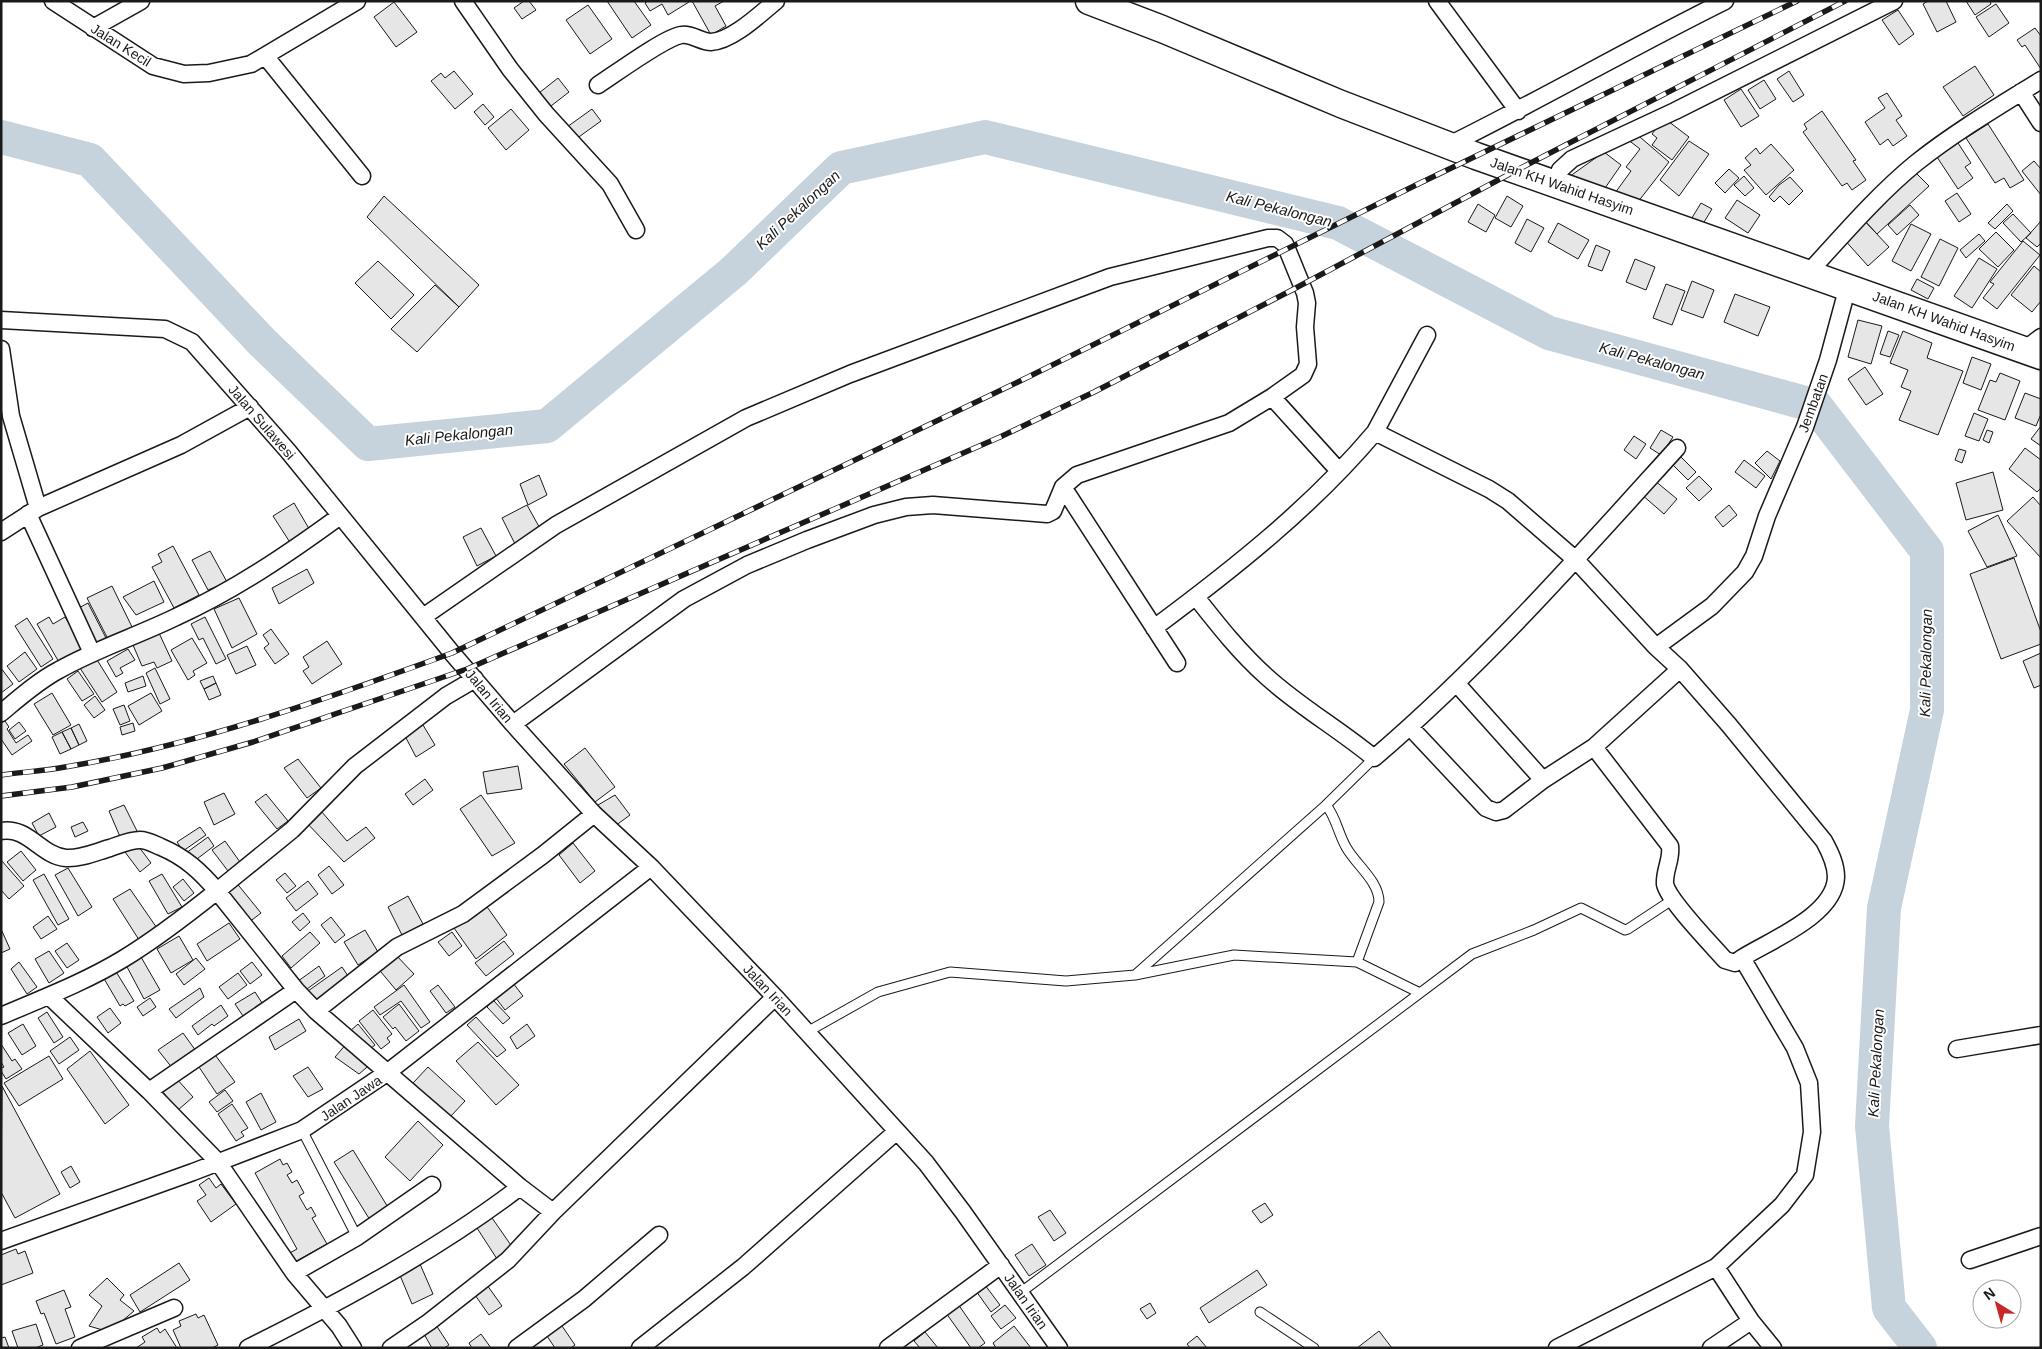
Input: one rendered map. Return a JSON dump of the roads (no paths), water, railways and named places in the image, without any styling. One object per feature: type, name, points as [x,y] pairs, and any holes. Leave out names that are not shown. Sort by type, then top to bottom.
[{"type":"main road","name":"Jalan KH Wahid Hasyim","points":[[1089,1],[1162,29],[1341,104],[1476,156],[1848,286],[2035,348]]},
{"type":"street","name":"Jalan Kecil","points":[[53,1],[153,66],[184,74],[209,73],[252,64],[357,1]]},
{"type":"street","points":[[93,28],[141,1]]},
{"type":"street","points":[[463,1],[510,70],[546,114],[610,184],[636,230]]},
{"type":"street","points":[[598,85],[668,40],[682,34],[711,42],[723,39],[735,33],[776,1]]},
{"type":"street","points":[[1437,1],[1518,111]]},
{"type":"street","points":[[1555,184],[1560,170],[1572,159],[1675,111],[1894,1]]},
{"type":"street","points":[[1449,145],[1518,111],[1721,2]]},
{"type":"street","points":[[266,57],[362,176]]},
{"type":"street","points":[[1809,272],[1846,230],[1915,164],[1974,122],[2041,80]]},
{"type":"street","points":[[2021,92],[2041,123]]},
{"type":"street","points":[[423,617],[556,525],[746,418],[850,374],[1110,277],[1268,238],[1277,238],[1285,244],[1305,293],[1307,303],[1305,327],[1308,364],[1303,376],[1272,397],[1229,422],[1077,474],[1063,487],[1053,511],[1046,514],[933,505],[906,507],[841,528],[747,565],[684,599],[513,724]]},
{"type":"street","name":"Jembatan","points":[[1656,646],[1691,623],[1712,606],[1745,572],[1754,556],[1767,516],[1809,416],[1828,360],[1848,286]]},
{"type":"street","name":"Jalan Sulawesi","points":[[1,320],[165,329],[192,342],[250,407],[452,653]]},
{"type":"street","points":[[1154,628],[1196,597],[1294,515],[1339,471],[1375,432],[1428,335]]},
{"type":"street","points":[[1,349],[6,419],[33,511],[92,653]]},
{"type":"street","points":[[1272,397],[1339,471]]},
{"type":"street","points":[[1,532],[33,511],[181,445],[250,407]]},
{"type":"street","points":[[1375,432],[1502,497],[1576,560],[1680,669],[1799,808],[1824,841],[1835,863],[1836,877],[1834,887],[1826,903],[1812,918],[1735,962],[1725,960],[1672,900],[1665,881],[1671,854],[1670,846],[1594,747]]},
{"type":"street","points":[[1196,597],[1237,647],[1268,678],[1374,758],[1457,684],[1576,560],[1677,448]]},
{"type":"street","points":[[1063,487],[1177,663]]},
{"type":"street","points":[[1,713],[22,695],[57,671],[92,653],[176,617],[241,583],[340,516]]},
{"type":"street","name":"Jalan Irian","points":[[452,653],[594,814],[651,867],[775,997],[926,1163],[1059,1348]]},
{"type":"street","points":[[1410,727],[1486,808],[1491,811],[1504,810],[1543,780],[1594,747],[1680,669]]},
{"type":"street","points":[[1,1016],[49,996],[123,959],[172,927],[292,830],[355,766],[446,696],[475,678]]},
{"type":"street","points":[[1457,684],[1543,780]]},
{"type":"street","points":[[316,1011],[396,947],[463,914],[543,855],[594,814]]},
{"type":"street","points":[[1,831],[15,830],[56,856],[66,858],[80,856],[136,840],[147,841],[173,852],[189,862],[204,875],[296,990],[316,1011],[520,1186],[553,1212]]},
{"type":"street","name":"Jalan Jawa","points":[[1,1241],[302,1130],[388,1072],[651,867]]},
{"type":"street","points":[[1557,1348],[1716,1266],[1782,1206],[1806,1175],[1812,1132],[1809,1083],[1795,1048],[1742,958]]},
{"type":"street","points":[[149,1091],[296,990]]},
{"type":"street","points":[[49,996],[149,1091],[218,1162],[294,1273],[339,1326],[353,1348]]},
{"type":"street","points":[[391,1348],[429,1322],[508,1260],[553,1212],[775,997]]},
{"type":"street","points":[[1957,1049],[2041,1036]]},
{"type":"street","points":[[640,1348],[743,1267],[897,1130]]},
{"type":"street","points":[[294,1273],[357,1237],[432,1185]]},
{"type":"street","points":[[248,1348],[325,1309],[392,1271],[478,1219],[520,1186]]},
{"type":"street","points":[[517,1348],[584,1299],[659,1235]]},
{"type":"street","points":[[1970,1260],[2041,1236]]},
{"type":"street","points":[[888,1348],[1001,1265]]},
{"type":"street","points":[[1716,1266],[1751,1321],[1773,1348]]},
{"type":"street","points":[[80,1348],[174,1308]]},
{"type":"street","points":[[1711,1348],[1751,1321]]},
{"type":"lane","points":[[1135,975],[1326,805],[1374,758]]},
{"type":"lane","points":[[1326,805],[1332,812],[1345,845],[1379,895],[1379,902],[1357,962]]},
{"type":"lane","points":[[1020,1293],[1472,954],[1534,930],[1576,909],[1586,908],[1625,930],[1672,900]]},
{"type":"lane","points":[[807,1032],[878,992],[950,972],[1066,981],[1135,975],[1234,955],[1357,962],[1420,992]]},
{"type":"lane","points":[[302,1130],[357,1237]]},
{"type":"lane","points":[[1260,1312],[1314,1348]]},
{"type":"waterway","name":"Kali Pekalongan","points":[[1,137],[90,160],[262,342],[368,444],[547,426],[734,271],[841,168],[985,137],[1338,223],[1549,333],[1816,406],[1927,551],[1927,710],[1884,908],[1872,1126],[1889,1308],[1920,1348]]},
{"type":"railway","points":[[1,775],[115,758],[213,733],[357,687],[452,653],[1018,382],[1414,186],[1797,1]]},
{"type":"railway","points":[[1,796],[72,787],[162,768],[253,742],[467,669],[1000,437],[1094,392],[1292,290],[1517,170],[1845,1]]}]
